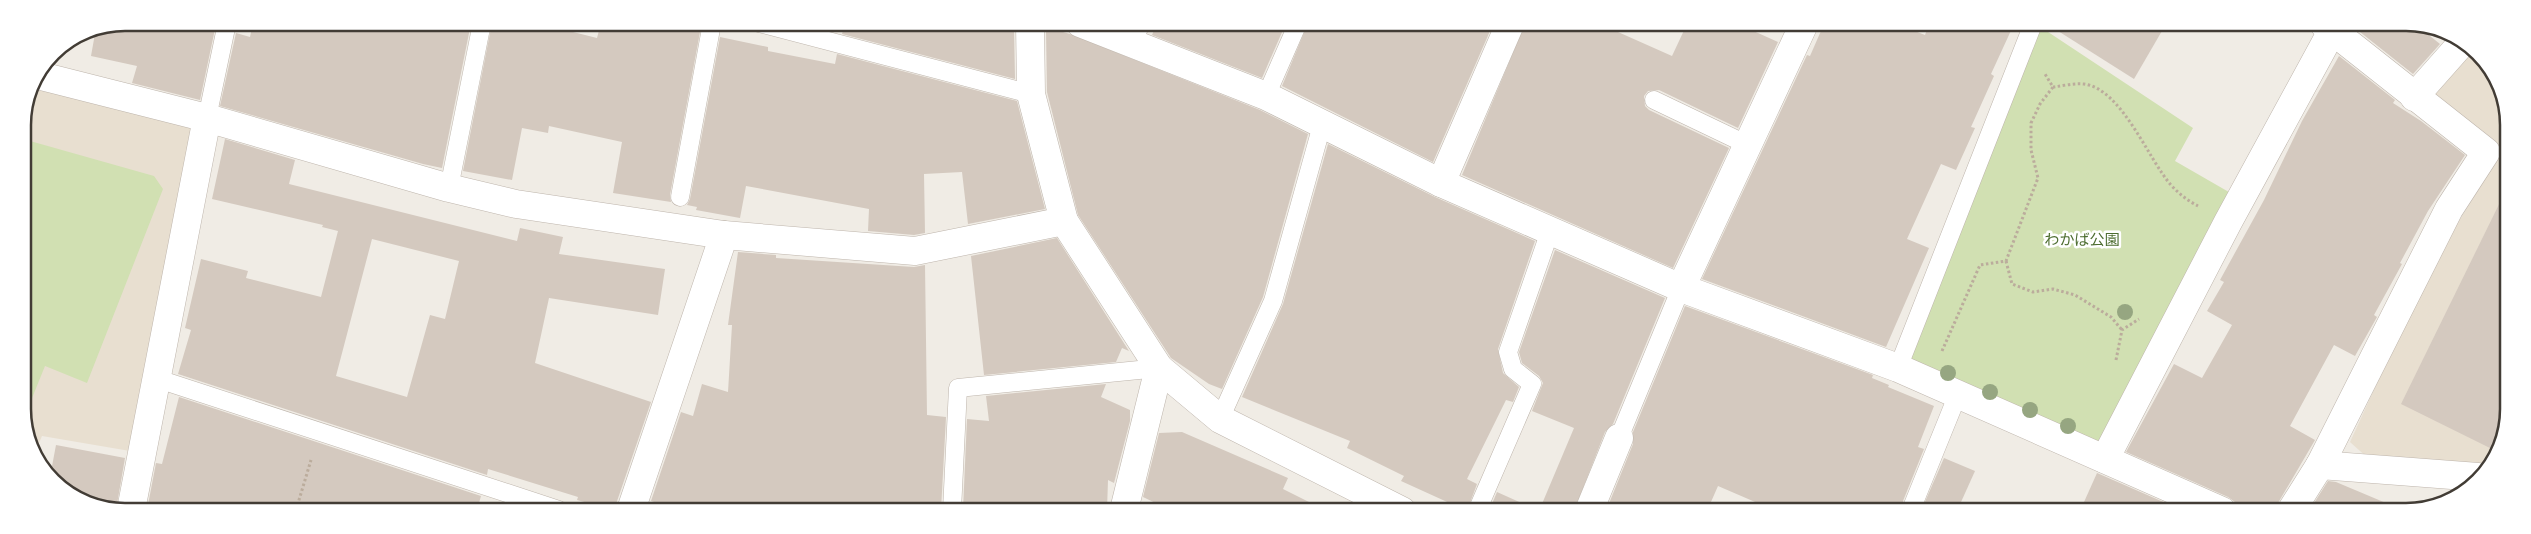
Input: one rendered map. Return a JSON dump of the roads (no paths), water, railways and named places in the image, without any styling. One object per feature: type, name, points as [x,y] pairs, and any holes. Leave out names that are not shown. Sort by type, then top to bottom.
[{"type":"street","points":[[1030,31],[1031,94],[1064,221],[1159,368],[1220,419],[1388,503]]},
{"type":"street","points":[[1441,183],[1507,31]]},
{"type":"street","points":[[1680,288],[1801,31]]},
{"type":"street","points":[[2105,459],[2326,31]]},
{"type":"street","points":[[2296,503],[2320,465],[2449,209],[2486,152],[2332,31]]},
{"type":"street","points":[[1137,33],[1441,183],[1680,288],[1898,368],[2204,503]]},
{"type":"street","points":[[2414,97],[2458,47]]},
{"type":"street","points":[[44,78],[207,118],[448,188],[516,204],[724,235],[915,251],[1064,221]]},
{"type":"street","points":[[132,503],[155,378],[207,118]]},
{"type":"street","points":[[633,503],[724,235]]},
{"type":"street","points":[[1126,503],[1159,368]]},
{"type":"street","points":[[1592,503],[1618,438]]},
{"type":"street","points":[[2320,465],[2470,476]]},
{"type":"lane","points":[[207,118],[225,31]]},
{"type":"lane","points":[[448,188],[480,31]]},
{"type":"lane","points":[[680,197],[711,31]]},
{"type":"lane","points":[[790,31],[1031,94]]},
{"type":"lane","points":[[1266,96],[1295,31]]},
{"type":"lane","points":[[1898,368],[2030,31]]},
{"type":"lane","points":[[1654,100],[1748,145]]},
{"type":"lane","points":[[1220,419],[1273,301],[1322,124]]},
{"type":"lane","points":[[1480,503],[1532,384],[1513,370],[1508,352],[1550,231]]},
{"type":"lane","points":[[1618,438],[1680,288]]},
{"type":"lane","points":[[952,503],[958,388],[1159,368]]},
{"type":"lane","points":[[155,378],[538,503]]},
{"type":"lane","points":[[1913,503],[1958,394]]},
{"type":"park label","name":"わかば公園","points":[[2082,240]]}]
